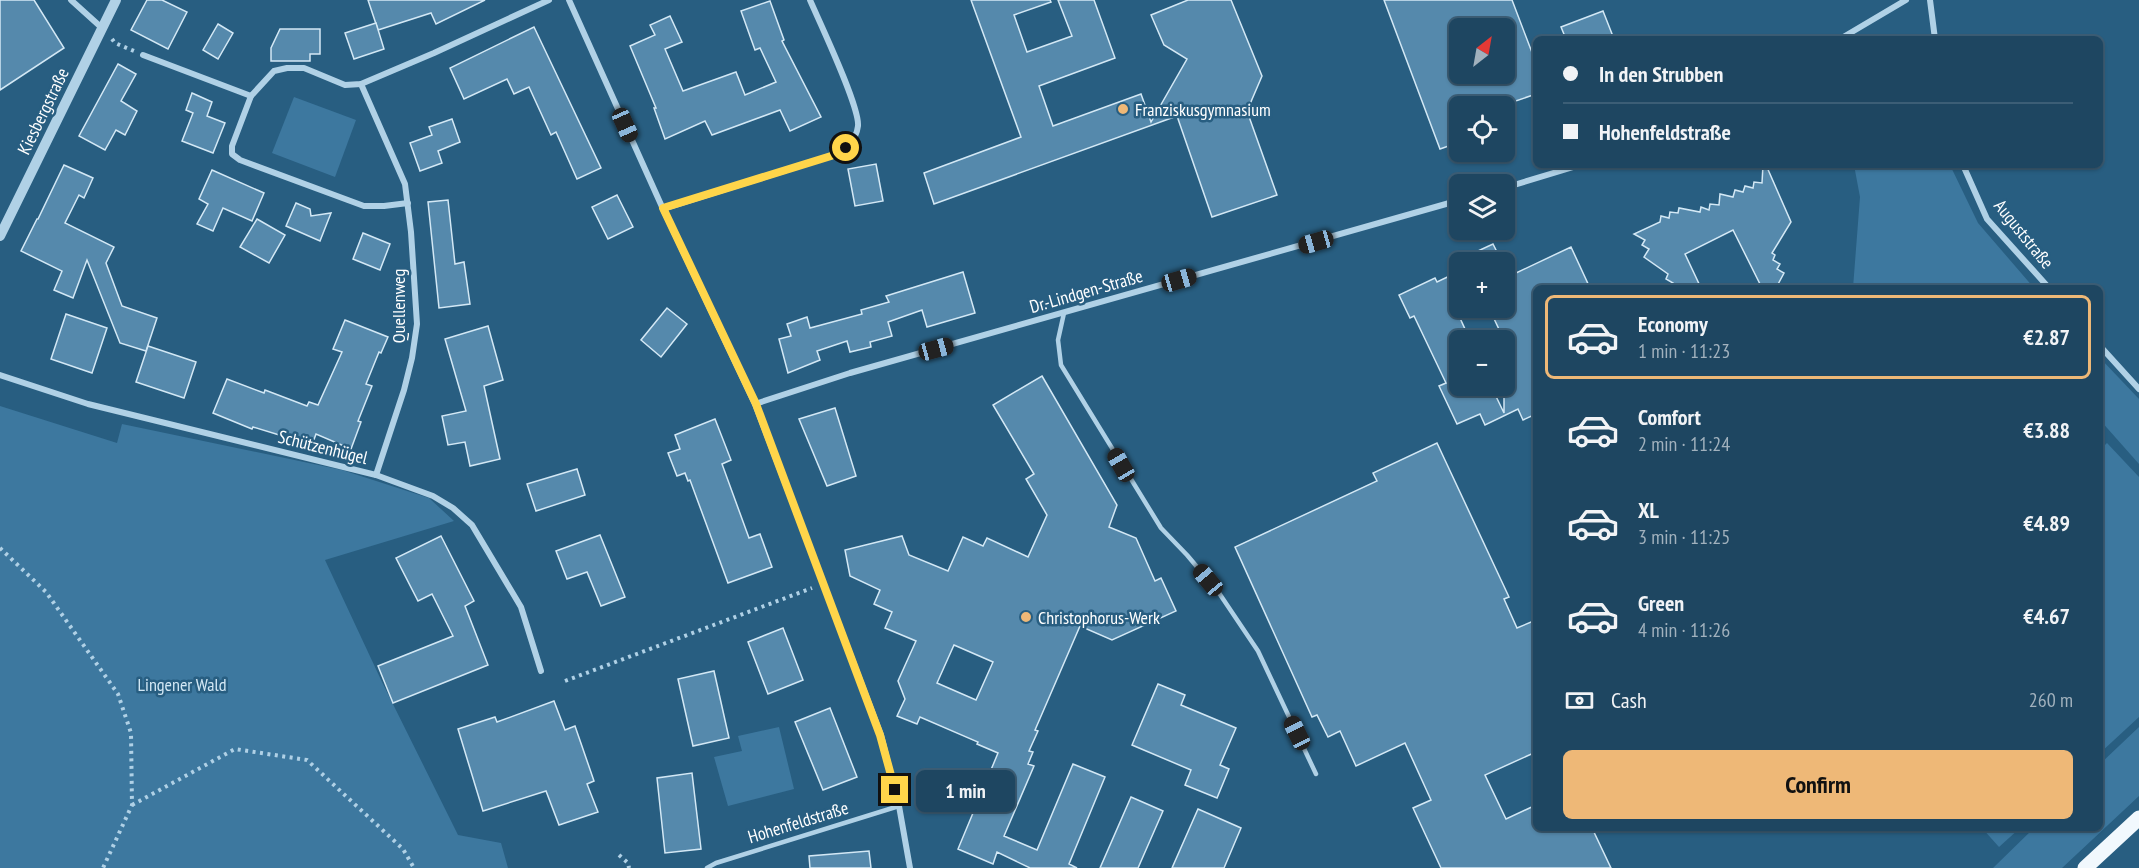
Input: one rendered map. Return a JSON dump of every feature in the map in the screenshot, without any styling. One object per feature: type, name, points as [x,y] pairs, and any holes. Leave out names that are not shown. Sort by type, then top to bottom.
[{"type":"main road","points":[[2085,868],[2139,818]]},
{"type":"street","points":[[71,0],[102,28]]},
{"type":"street","name":"Kiesbergstraße","points":[[0,236],[116,0]]},
{"type":"street","points":[[408,203],[364,206],[240,160],[232,154],[232,146],[251,96],[274,70],[286,68],[304,68],[345,85],[361,84],[549,0]]},
{"type":"street","points":[[569,0],[663,208],[756,404],[880,735],[899,806],[910,868]]},
{"type":"street","points":[[663,208],[831,156],[846,148],[855,137],[858,124],[852,102],[810,0]]},
{"type":"street","points":[[1845,36],[1897,2],[1906,0]]},
{"type":"street","points":[[1930,0],[1935,36]]},
{"type":"street","points":[[143,55],[251,96]]},
{"type":"street","name":"Quellenweg","points":[[361,84],[405,184],[417,324],[404,390],[376,475]]},
{"type":"street","points":[[1515,185],[1570,168]]},
{"type":"street","name":"Auguststraße","points":[[1964,168],[1987,219],[2046,285]]},
{"type":"street","name":"Dr.-Lindgen-Straße","points":[[756,404],[850,373],[1449,203]]},
{"type":"street","points":[[2103,349],[2139,389]]},
{"type":"street","name":"Schützenhügel","points":[[0,375],[88,404],[376,475],[433,496],[453,508],[472,525],[521,607],[541,671]]},
{"type":"lane","points":[[1064,313],[1058,340],[1062,365],[1161,528],[1219,593],[1258,651],[1316,774]]},
{"type":"lane","name":"Hohenfeldstraße","points":[[707,868],[716,862],[899,806]]},
{"type":"path","points":[[102,28],[115,43],[143,55]]},
{"type":"path","points":[[0,548],[46,592],[118,693],[131,733],[132,805],[103,868]]},
{"type":"path","points":[[565,681],[823,583]]},
{"type":"path","points":[[132,805],[236,749],[307,760],[403,849],[414,868]]},
{"type":"path","points":[[619,855],[630,868]]},
{"type":"green space","points":[[294,97],[356,120],[335,177],[272,153]]},
{"type":"green space","points":[[1855,168],[1951,168],[1978,223],[2031,285],[1853,285],[1860,197]]},
{"type":"green space","points":[[2103,361],[2139,399],[2139,464],[2103,423]]},
{"type":"green space","name":"Lingener Wald","points":[[0,406],[117,443],[122,424],[342,470],[429,498],[454,521],[325,560],[382,682],[458,835],[501,843],[508,868],[0,868]]},
{"type":"green space","points":[[2107,443],[2139,477],[2139,717],[2103,750],[2103,447]]},
{"type":"green space","points":[[779,727],[794,789],[728,806],[714,757],[742,751],[738,736]]},
{"type":"green space","points":[[2139,727],[2139,796],[2103,830],[2103,761]]},
{"type":"green space","points":[[1985,831],[2017,831],[1999,847]]},
{"type":"green space","points":[[2031,831],[2102,831],[2062,868],[1993,868]]},
{"type":"building","points":[[0,0],[34,0],[64,48],[0,90]]},
{"type":"building","points":[[147,0],[162,0],[187,12],[168,49],[131,30]]},
{"type":"building","points":[[368,0],[485,0],[436,24],[431,13],[378,30]]},
{"type":"building","points":[[971,0],[1050,0],[1051,2],[1014,15],[1027,52],[1072,36],[1058,0],[1094,0],[1115,58],[1039,86],[1053,126],[1141,94],[1151,122],[1187,59],[1164,45],[1151,15],[1188,0],[1231,0],[1262,76],[1247,111],[1277,195],[1212,217],[1177,116],[934,204],[924,173],[1021,137]]},
{"type":"building","points":[[1384,0],[1512,0],[1533,55],[1533,95],[1515,101],[1515,96],[1449,96],[1449,146],[1440,149]]},
{"type":"building","points":[[770,1],[784,40],[782,41],[821,117],[790,131],[780,110],[712,135],[705,121],[665,139],[654,108],[656,108],[630,46],[655,35],[650,25],[670,16],[682,42],[665,49],[683,91],[736,72],[745,95],[776,82],[760,48],[755,50],[741,11]]},
{"type":"building","points":[[1603,11],[1613,36],[1565,36],[1561,27]]},
{"type":"building","points":[[376,23],[384,49],[354,59],[345,33]]},
{"type":"building","points":[[218,24],[233,33],[218,59],[203,50]]},
{"type":"building","points":[[534,27],[601,168],[577,179],[556,132],[551,135],[529,87],[514,94],[507,79],[464,99],[450,68]]},
{"type":"building","points":[[280,29],[320,29],[320,54],[310,54],[310,61],[271,61],[271,48]]},
{"type":"building","points":[[118,64],[136,74],[121,101],[137,111],[125,135],[116,130],[105,150],[79,136]]},
{"type":"building","points":[[192,93],[212,102],[207,116],[225,123],[213,153],[182,141],[193,113],[186,110]]},
{"type":"building","points":[[452,119],[460,142],[438,151],[442,163],[420,171],[410,143],[432,135],[429,127]]},
{"type":"building","points":[[876,164],[883,201],[855,206],[848,169]]},
{"type":"building","points":[[64,165],[93,178],[84,198],[79,195],[65,223],[114,247],[106,263],[122,306],[157,318],[146,351],[120,343],[87,260],[73,298],[54,290],[62,271],[21,251]]},
{"type":"building","points":[[1763,168],[1767,168],[1791,222],[1772,253],[1775,255],[1773,260],[1780,264],[1777,269],[1784,273],[1778,285],[1760,285],[1733,230],[1685,254],[1700,285],[1672,285],[1673,283],[1666,279],[1668,274],[1644,257],[1649,249],[1642,245],[1645,240],[1634,234],[1660,222],[1661,216],[1669,218],[1670,212],[1678,213],[1679,208],[1700,212],[1701,207],[1709,210],[1710,204],[1719,205],[1720,194],[1733,197],[1735,190],[1743,192],[1745,186],[1753,188],[1754,182],[1762,183]]},
{"type":"building","points":[[212,170],[264,193],[252,221],[223,208],[213,231],[197,224],[208,204],[199,199]]},
{"type":"building","points":[[617,195],[633,227],[608,239],[592,207]]},
{"type":"building","points":[[448,200],[455,264],[464,262],[470,304],[439,308],[428,202]]},
{"type":"building","points":[[296,203],[310,209],[311,216],[331,213],[320,241],[286,226]]},
{"type":"building","points":[[257,219],[285,235],[269,263],[240,247]]},
{"type":"building","points":[[363,233],[390,244],[380,270],[353,259]]},
{"type":"building","points":[[1493,244],[1497,252],[1476,252]]},
{"type":"building","points":[[1571,247],[1589,285],[1533,285],[1533,415],[1523,420],[1518,409],[1485,425],[1480,414],[1457,424],[1439,386],[1446,383],[1414,316],[1410,318],[1399,295],[1435,278],[1437,282],[1449,276],[1449,318],[1460,318],[1465,330],[1449,330],[1449,396],[1496,396],[1504,413],[1504,396],[1515,396],[1515,330],[1499,330],[1494,318],[1515,318],[1515,290],[1516,292],[1516,273]]},
{"type":"building","points":[[963,272],[975,313],[927,327],[922,310],[888,322],[892,336],[870,342],[871,347],[850,352],[847,341],[817,351],[820,360],[788,373],[779,339],[791,336],[787,324],[807,317],[810,328],[862,314],[861,310],[889,302],[886,296]]},
{"type":"building","points":[[667,308],[687,324],[661,357],[641,340]]},
{"type":"building","points":[[66,314],[107,328],[92,373],[51,359]]},
{"type":"building","points":[[345,320],[388,337],[366,384],[372,386],[358,421],[361,422],[351,449],[316,434],[312,445],[253,427],[252,429],[213,413],[227,379],[307,406],[309,402],[318,405],[342,352],[333,349]]},
{"type":"building","points":[[488,326],[503,380],[484,386],[500,459],[470,466],[465,442],[448,445],[442,416],[466,411],[445,339]]},
{"type":"building","points":[[148,346],[196,362],[184,398],[136,382]]},
{"type":"building","name":"Christophorus-Werk","points":[[1042,376],[1117,505],[1109,527],[1136,538],[1155,581],[1161,578],[1176,611],[1112,640],[1080,626],[1035,730],[1038,731],[1029,751],[1033,752],[1028,764],[1034,766],[1004,836],[1037,850],[1073,764],[1105,777],[1069,864],[1077,868],[1030,868],[997,852],[993,864],[958,849],[998,753],[920,717],[917,724],[897,716],[905,699],[898,681],[916,641],[885,628],[892,612],[874,604],[880,590],[850,576],[845,550],[902,536],[909,555],[948,571],[963,537],[983,546],[987,538],[1028,557],[1047,515],[1026,479],[1034,474],[993,405]],"holes":[[[954,645],[993,662],[976,700],[937,683]]]},
{"type":"building","points":[[835,408],[856,476],[827,486],[799,419]]},
{"type":"building","points":[[715,419],[731,460],[722,464],[749,538],[760,534],[772,567],[728,583],[690,480],[688,481],[685,473],[677,476],[668,453],[680,449],[675,435]]},
{"type":"building","points":[[1437,443],[1509,597],[1504,599],[1517,628],[1533,621],[1533,753],[1485,775],[1506,819],[1533,806],[1533,831],[1593,831],[1611,868],[1441,868],[1413,808],[1431,800],[1405,743],[1356,766],[1340,731],[1328,737],[1317,715],[1312,717],[1235,547],[1377,481],[1373,473]]},
{"type":"building","points":[[577,469],[585,495],[536,511],[527,484]]},
{"type":"building","points":[[600,535],[625,597],[601,606],[587,572],[567,579],[556,551]]},
{"type":"building","points":[[441,536],[474,601],[465,606],[488,665],[393,703],[378,666],[453,636],[432,594],[418,601],[396,558]]},
{"type":"building","points":[[783,628],[803,680],[768,694],[748,642]]},
{"type":"building","points":[[714,671],[729,738],[693,746],[678,679]]},
{"type":"building","points":[[1158,684],[1185,695],[1181,705],[1236,728],[1220,765],[1229,769],[1217,798],[1185,785],[1191,770],[1132,745]]},
{"type":"building","points":[[554,701],[565,730],[575,726],[594,781],[587,784],[598,812],[559,825],[546,791],[483,811],[458,729],[495,717],[497,722]]},
{"type":"building","points":[[830,708],[857,777],[823,790],[795,722]]},
{"type":"building","points":[[692,773],[701,849],[665,853],[657,778]]},
{"type":"building","points":[[1131,797],[1163,811],[1138,868],[1100,868]]},
{"type":"building","points":[[1198,809],[1241,828],[1224,868],[1172,868]]},
{"type":"building","points":[[869,851],[871,868],[810,868],[809,856]]},
{"type":"place","name":"Franziskusgymnasium","points":[[1123,109]]},
{"type":"place","name":"Christophorus-Werk","points":[[1026,617]]},
{"type":"route","points":[[846,148],[831,156],[663,208],[756,404],[880,735],[895,790]]}]
